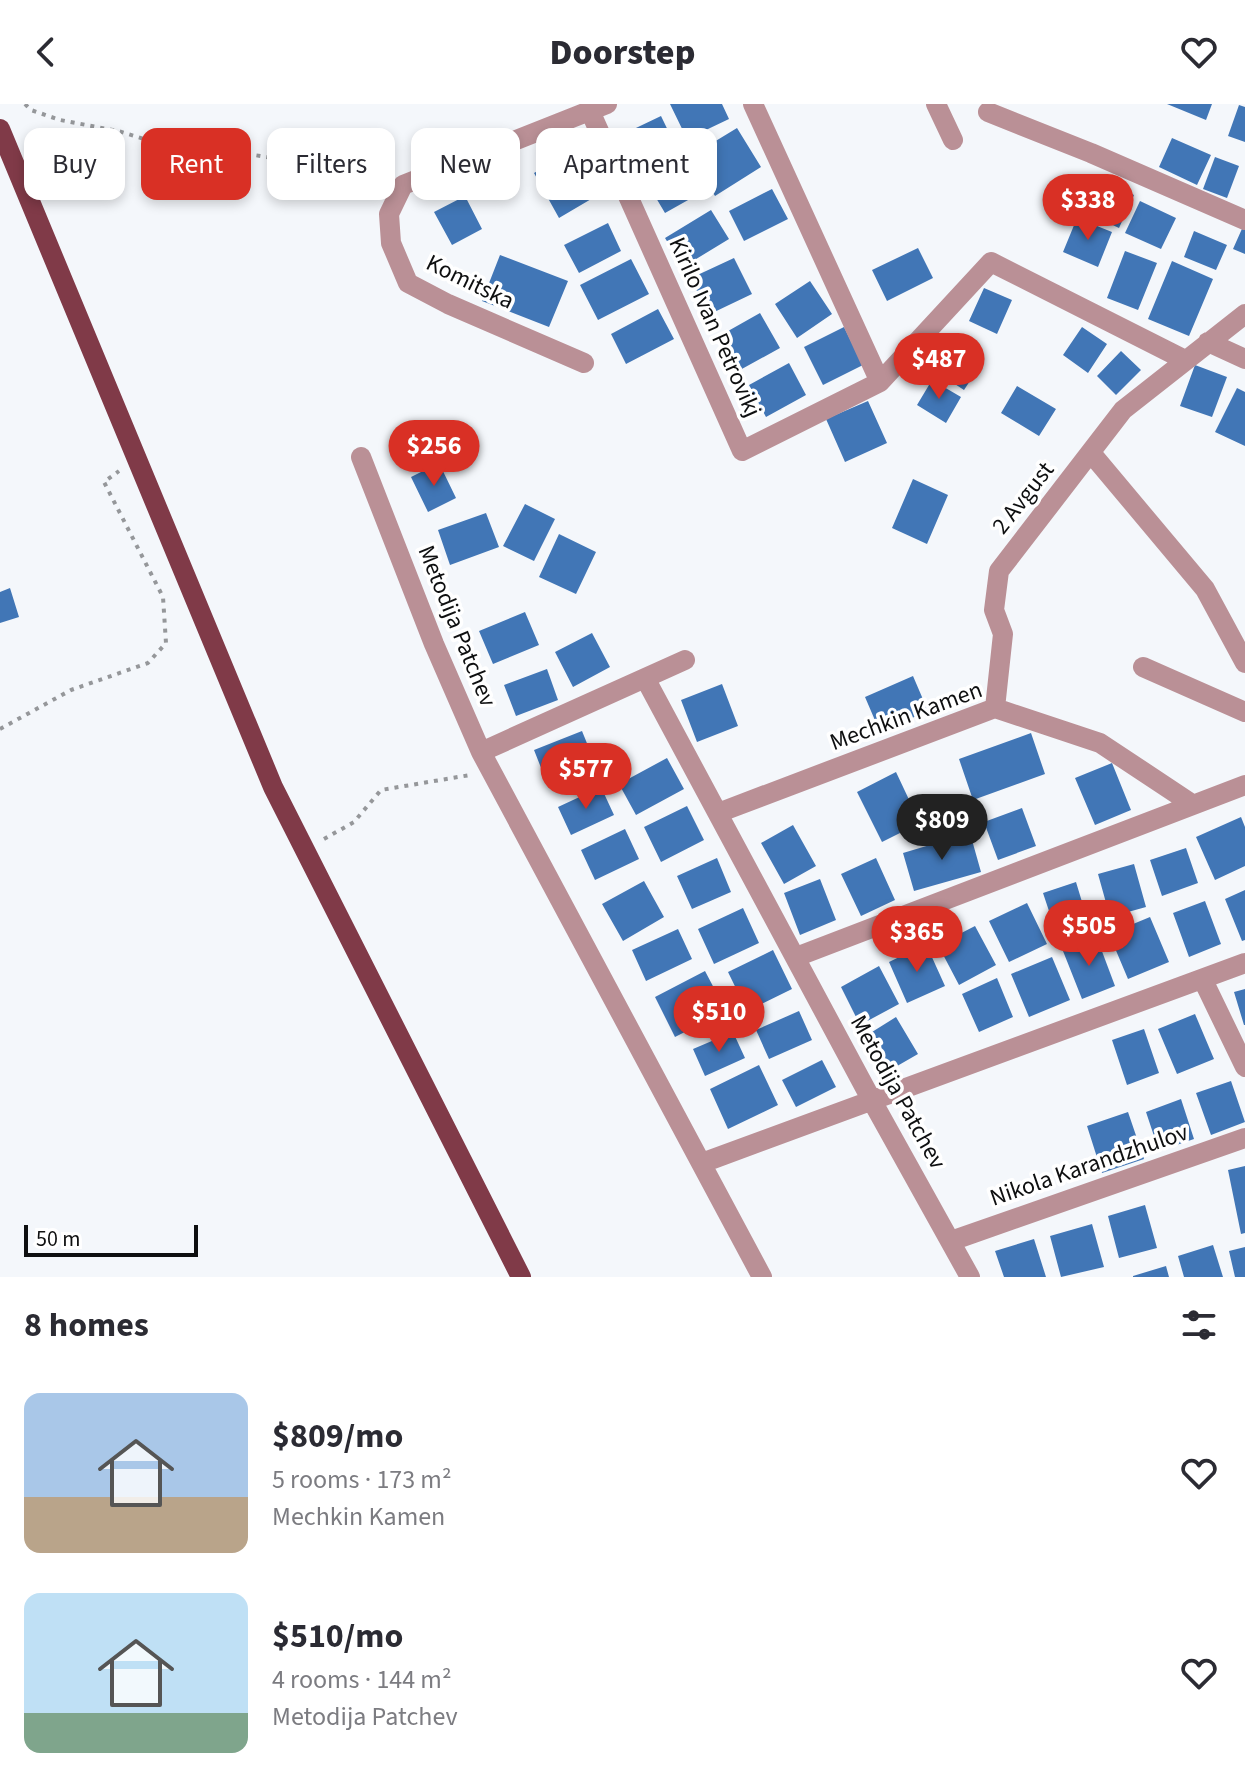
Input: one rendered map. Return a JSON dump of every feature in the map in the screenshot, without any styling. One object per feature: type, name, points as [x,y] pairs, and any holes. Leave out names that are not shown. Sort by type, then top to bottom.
[{"type":"main road","points":[[0,129],[273,787],[521,1277]]},
{"type":"street","points":[[753,104],[880,382],[991,262],[1185,360]]},
{"type":"street","points":[[936,104],[953,140]]},
{"type":"street","points":[[395,202],[403,185],[598,108]]},
{"type":"street","name":"Kirilo Ivan Petrovikj","points":[[598,108],[742,451],[880,382]]},
{"type":"street","points":[[988,112],[1245,220]]},
{"type":"street","name":"Komitska","points":[[395,202],[389,214],[391,243],[408,283],[448,304],[584,363]]},
{"type":"street","name":"2 Avgust","points":[[995,708],[1003,634],[994,610],[999,571],[1123,410],[1245,314]]},
{"type":"street","points":[[1208,342],[1245,359]]},
{"type":"street","points":[[1091,453],[1205,589],[1245,663]]},
{"type":"street","name":"Metodija Patchev","points":[[361,457],[434,644],[481,752],[762,1277]]},
{"type":"street","points":[[481,752],[685,660]]},
{"type":"street","points":[[1143,667],[1245,712]]},
{"type":"street","name":"Metodija Patchev","points":[[645,678],[970,1277]]},
{"type":"street","name":"Mechkin Kamen","points":[[718,813],[995,708],[1100,743],[1192,804]]},
{"type":"street","points":[[796,957],[1245,785]]},
{"type":"street","points":[[702,1163],[1245,963]]},
{"type":"street","points":[[1203,980],[1245,1067]]},
{"type":"street","name":"Nikola Karandzhulov","points":[[951,1241],[1245,1138]]},
{"type":"path","points":[[25,104],[31,110],[60,120],[118,131],[180,150],[216,156],[254,155],[347,170],[375,185],[395,202]]},
{"type":"path","points":[[0,729],[71,690],[148,663],[166,643],[163,597],[104,482],[137,458]]},
{"type":"path","points":[[304,850],[354,822],[381,790],[492,771]]},
{"type":"building","points":[[670,104],[722,104],[729,119],[710,128],[682,128]]},
{"type":"building","points":[[1167,104],[1212,104],[1206,120]]},
{"type":"building","points":[[1239,105],[1245,107],[1245,142],[1228,136]]},
{"type":"building","points":[[661,116],[667,128],[636,128]]},
{"type":"building","points":[[737,128],[761,167],[717,195],[717,140]]},
{"type":"building","points":[[1172,138],[1211,155],[1197,185],[1159,167]]},
{"type":"building","points":[[1215,157],[1239,166],[1227,198],[1203,189]]},
{"type":"building","points":[[1102,180],[1134,195],[1119,228],[1087,213]]},
{"type":"building","points":[[772,189],[788,219],[744,241],[729,211]]},
{"type":"building","points":[[457,200],[467,200],[482,229],[452,245],[434,212]]},
{"type":"building","points":[[549,200],[590,200],[559,218]]},
{"type":"building","points":[[657,200],[688,200],[665,213]]},
{"type":"building","points":[[1140,201],[1176,218],[1161,249],[1125,233]]},
{"type":"building","points":[[711,210],[729,239],[683,267],[665,238]]},
{"type":"building","points":[[1077,218],[1112,232],[1098,267],[1063,252]]},
{"type":"building","points":[[1245,222],[1245,254],[1233,249]]},
{"type":"building","points":[[608,223],[621,251],[579,273],[564,245]]},
{"type":"building","points":[[1194,231],[1227,245],[1216,270],[1184,257]]},
{"type":"building","points":[[918,248],[933,278],[887,301],[872,270]]},
{"type":"building","points":[[1125,251],[1157,263],[1138,310],[1107,298]]},
{"type":"building","points":[[500,255],[568,281],[549,327],[482,301]]},
{"type":"building","points":[[734,258],[752,294],[708,315],[691,278]]},
{"type":"building","points":[[631,259],[649,294],[598,320],[580,285]]},
{"type":"building","points":[[1172,261],[1213,279],[1189,336],[1148,319]]},
{"type":"building","points":[[810,281],[832,314],[797,338],[775,304]]},
{"type":"building","points":[[984,288],[1012,300],[997,334],[969,321]]},
{"type":"building","points":[[658,309],[674,339],[626,364],[611,334]]},
{"type":"building","points":[[760,313],[780,348],[740,370],[721,335]]},
{"type":"building","points":[[844,327],[863,365],[823,385],[804,347]]},
{"type":"building","points":[[1082,327],[1107,344],[1088,373],[1063,355]]},
{"type":"building","points":[[957,344],[983,361],[964,390],[938,373]]},
{"type":"building","points":[[1121,351],[1141,370],[1116,395],[1097,376]]},
{"type":"building","points":[[789,363],[806,395],[766,417],[749,385]]},
{"type":"building","points":[[1195,365],[1227,377],[1212,417],[1180,406]]},
{"type":"building","points":[[932,380],[961,397],[946,423],[917,405]]},
{"type":"building","points":[[1017,386],[1056,409],[1039,436],[1001,413]]},
{"type":"building","points":[[1237,388],[1245,392],[1245,446],[1215,432]]},
{"type":"building","points":[[868,401],[887,443],[845,462],[826,419]]},
{"type":"building","points":[[439,463],[456,498],[428,512],[411,477]]},
{"type":"building","points":[[913,479],[948,495],[927,544],[892,528]]},
{"type":"building","points":[[525,504],[555,519],[534,561],[503,546]]},
{"type":"building","points":[[486,513],[499,547],[450,565],[438,530]]},
{"type":"building","points":[[559,534],[596,552],[576,594],[539,577]]},
{"type":"building","points":[[10,588],[19,617],[0,623],[0,592]]},
{"type":"building","points":[[525,612],[539,645],[493,664],[479,631]]},
{"type":"building","points":[[592,633],[610,667],[573,687],[555,652]]},
{"type":"building","points":[[547,669],[558,700],[516,716],[504,685]]},
{"type":"building","points":[[913,676],[928,711],[880,732],[865,697]]},
{"type":"building","points":[[722,684],[738,726],[697,742],[681,700]]},
{"type":"building","points":[[582,731],[597,768],[549,788],[534,750]]},
{"type":"building","points":[[1031,733],[1045,774],[973,800],[959,759]]},
{"type":"building","points":[[667,758],[684,789],[636,815],[619,784]]},
{"type":"building","points":[[1112,763],[1131,810],[1095,825],[1075,778]]},
{"type":"building","points":[[896,772],[920,823],[882,842],[857,792]]},
{"type":"building","points":[[601,787],[614,815],[571,835],[558,807]]},
{"type":"building","points":[[687,806],[704,840],[661,862],[644,827]]},
{"type":"building","points":[[1022,808],[1036,846],[998,860],[984,822]]},
{"type":"building","points":[[1241,817],[1245,827],[1245,866],[1215,880],[1196,837]]},
{"type":"building","points":[[793,825],[816,866],[784,884],[761,843]]},
{"type":"building","points":[[625,829],[639,859],[595,880],[581,850]]},
{"type":"building","points":[[970,833],[981,872],[914,891],[903,853]]},
{"type":"building","points":[[1186,848],[1198,883],[1162,896],[1150,860]]},
{"type":"building","points":[[717,858],[731,892],[692,909],[677,876]]},
{"type":"building","points":[[876,858],[895,900],[861,916],[841,874]]},
{"type":"building","points":[[1134,864],[1146,907],[1110,917],[1098,874]]},
{"type":"building","points":[[820,879],[836,920],[800,935],[784,893]]},
{"type":"building","points":[[644,881],[664,917],[623,941],[602,904]]},
{"type":"building","points":[[1076,882],[1089,925],[1057,935],[1043,893]]},
{"type":"building","points":[[1245,890],[1245,940],[1242,941],[1225,899]]},
{"type":"building","points":[[1205,901],[1221,944],[1189,957],[1173,913]]},
{"type":"building","points":[[1027,903],[1047,944],[1009,962],[989,921]]},
{"type":"building","points":[[743,908],[759,943],[714,964],[698,929]]},
{"type":"building","points":[[1150,917],[1169,962],[1128,979],[1109,934]]},
{"type":"building","points":[[975,926],[996,965],[959,985],[938,945]]},
{"type":"building","points":[[678,929],[692,959],[646,981],[632,950]]},
{"type":"building","points":[[1097,938],[1115,986],[1082,999],[1063,951]]},
{"type":"building","points":[[926,944],[945,986],[907,1003],[889,962]]},
{"type":"building","points":[[773,950],[792,989],[747,1011],[728,972]]},
{"type":"building","points":[[1052,957],[1070,1000],[1029,1017],[1011,974]]},
{"type":"building","points":[[879,966],[899,1004],[860,1025],[841,987]]},
{"type":"building","points":[[705,971],[726,1011],[675,1037],[655,997]]},
{"type":"building","points":[[997,978],[1013,1017],[979,1032],[962,994]]},
{"type":"building","points":[[1245,989],[1245,1025],[1244,1025],[1234,992]]},
{"type":"building","points":[[799,1011],[812,1040],[769,1059],[756,1030]]},
{"type":"building","points":[[1195,1014],[1214,1059],[1177,1074],[1158,1029]]},
{"type":"building","points":[[896,1017],[918,1054],[885,1073],[864,1037]]},
{"type":"building","points":[[1144,1029],[1159,1073],[1127,1085],[1112,1040]]},
{"type":"building","points":[[733,1032],[745,1058],[705,1076],[693,1049]]},
{"type":"building","points":[[822,1060],[836,1087],[796,1107],[782,1080]]},
{"type":"building","points":[[759,1065],[778,1105],[728,1129],[710,1089]]},
{"type":"building","points":[[1231,1081],[1245,1122],[1211,1135],[1196,1093]]},
{"type":"building","points":[[1181,1099],[1194,1139],[1159,1151],[1146,1112]]},
{"type":"building","points":[[1128,1112],[1144,1159],[1102,1173],[1087,1126]]},
{"type":"building","points":[[1245,1166],[1245,1233],[1241,1234],[1228,1170]]},
{"type":"building","points":[[1145,1205],[1157,1248],[1119,1258],[1108,1216]]},
{"type":"building","points":[[1092,1224],[1104,1267],[1061,1277],[1050,1236]]},
{"type":"building","points":[[1034,1239],[1046,1277],[1004,1277],[995,1251]]},
{"type":"building","points":[[1213,1245],[1223,1277],[1184,1277],[1178,1256]]},
{"type":"building","points":[[1245,1247],[1245,1277],[1235,1277],[1229,1251]]},
{"type":"building","points":[[1166,1266],[1169,1277],[1133,1277],[1133,1276]]}]
